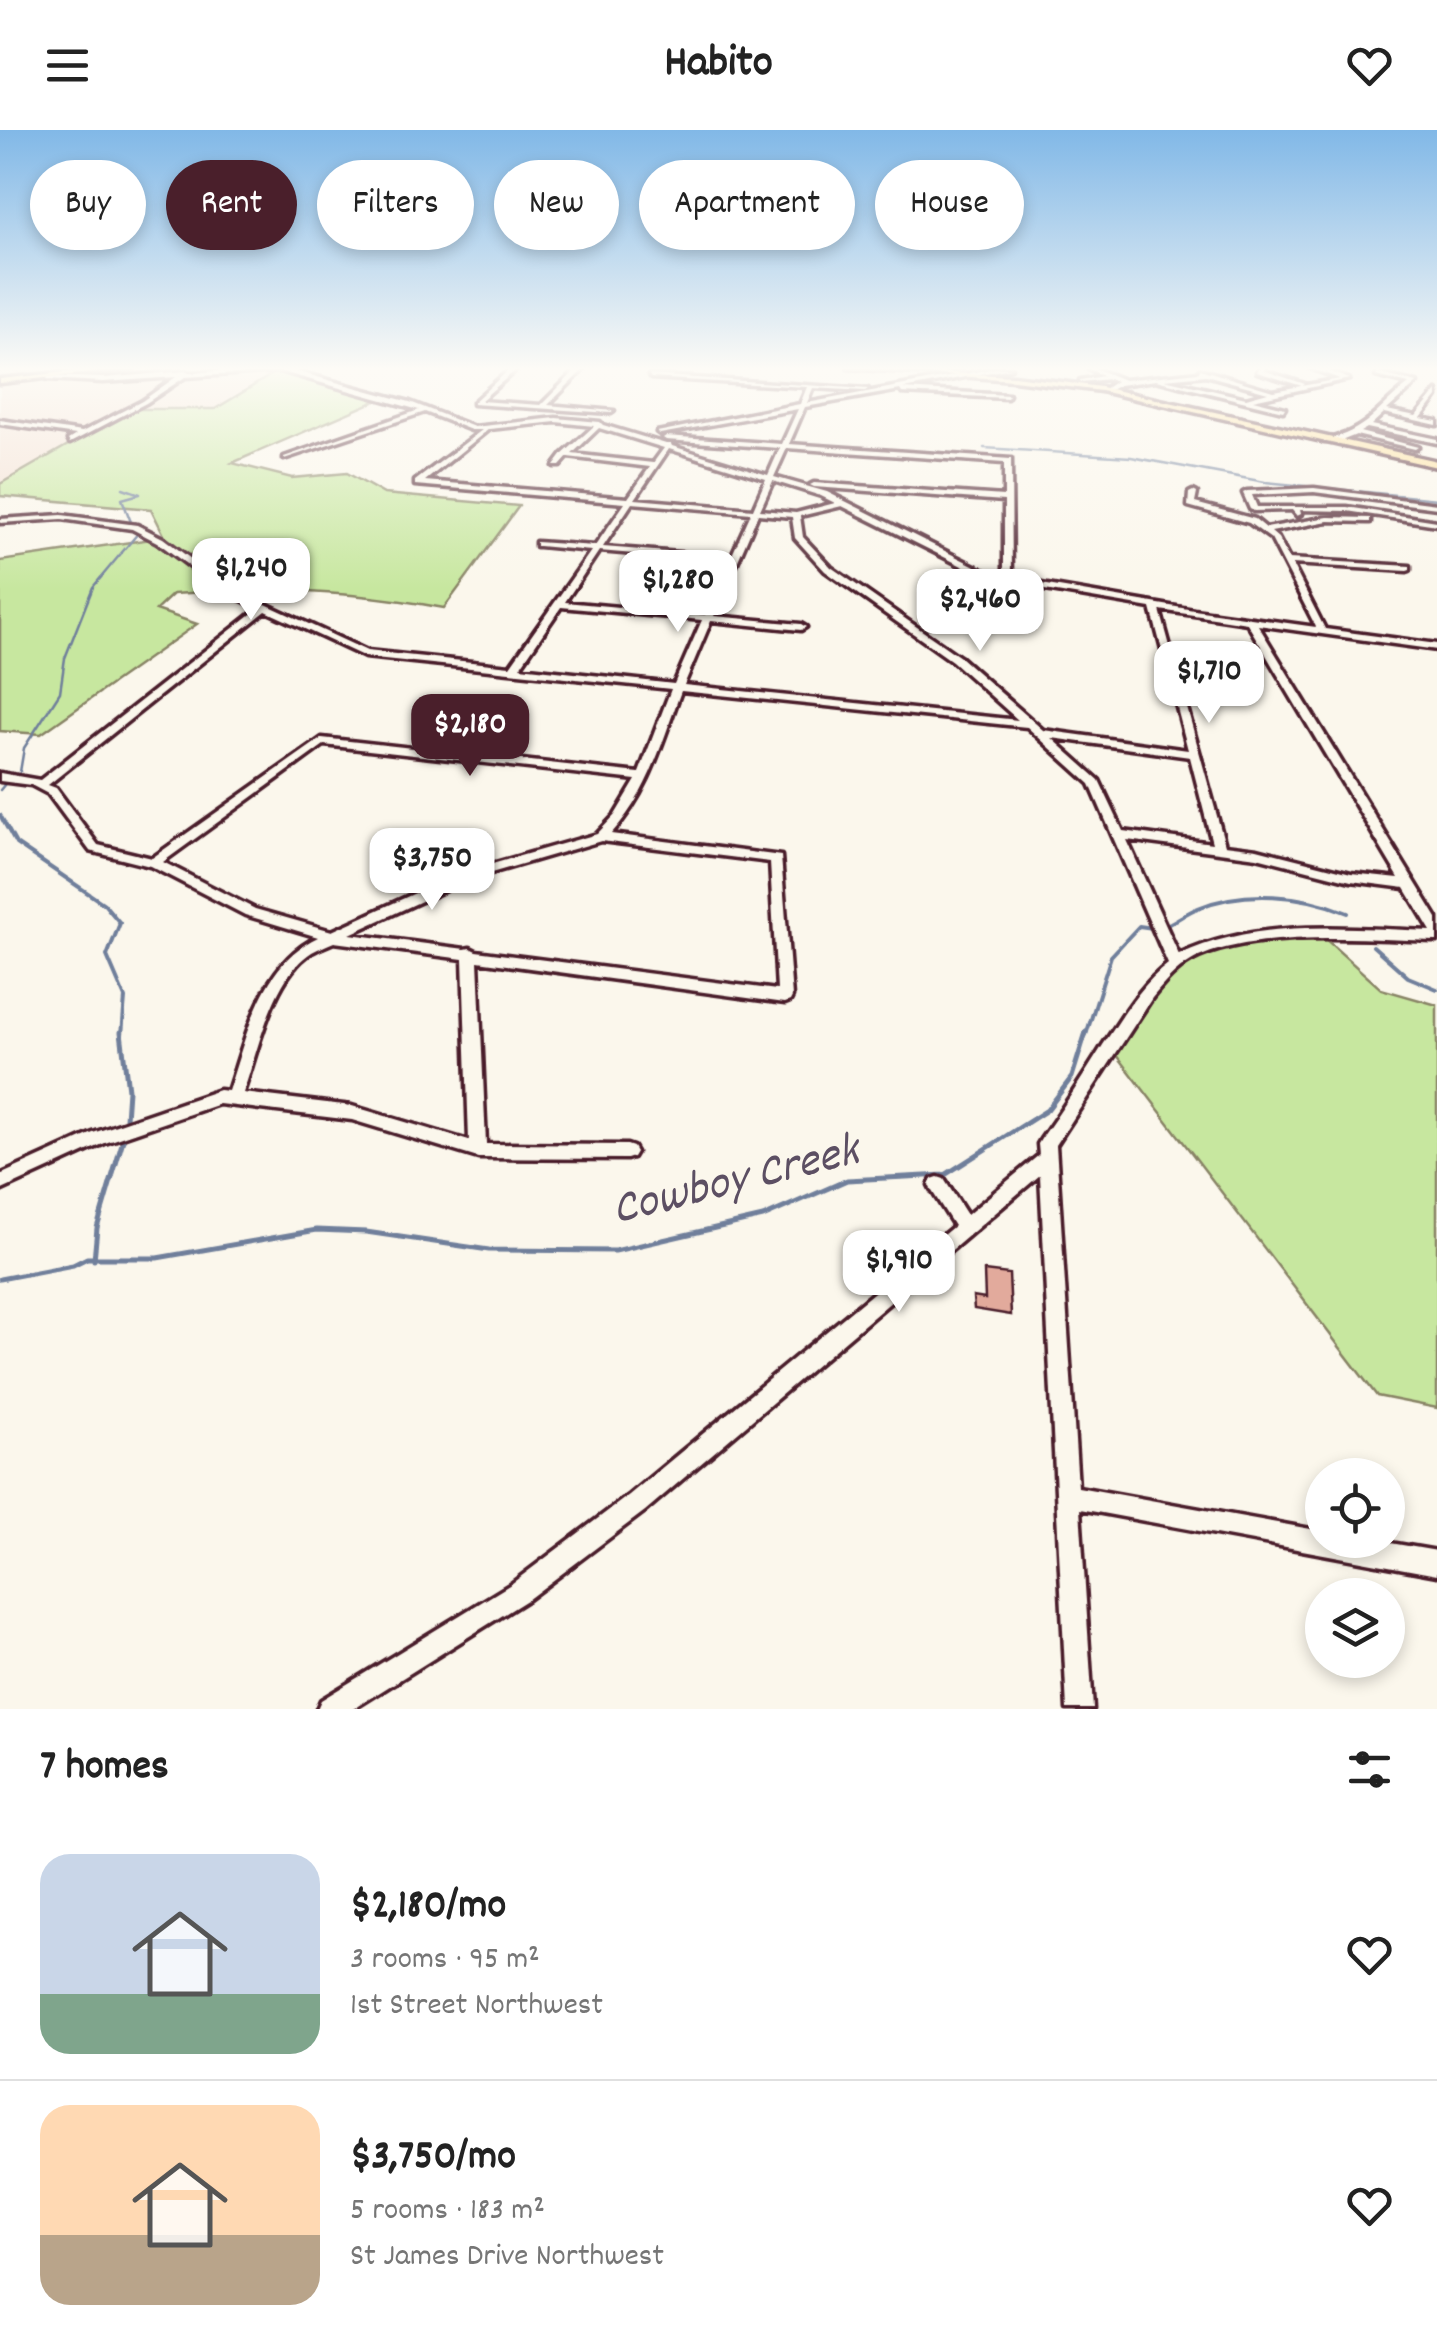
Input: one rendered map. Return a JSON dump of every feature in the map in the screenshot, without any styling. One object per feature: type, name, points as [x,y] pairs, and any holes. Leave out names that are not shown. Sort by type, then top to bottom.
[{"type":"main road","points":[[1332,442],[1437,464]]},
{"type":"street","points":[[286,458],[333,442]]},
{"type":"street","points":[[471,442],[418,483],[796,515],[844,502]]},
{"type":"street","points":[[556,464],[580,442]]},
{"type":"street","points":[[658,442],[844,502],[984,575],[1008,582],[1155,607],[1437,646]]},
{"type":"street","points":[[719,442],[1008,460],[1008,582]]},
{"type":"street","points":[[601,837],[634,799],[676,688],[787,442]]},
{"type":"street","points":[[1348,442],[1358,448]]},
{"type":"street","points":[[1385,442],[1414,449],[1422,442]]},
{"type":"street","points":[[512,672],[670,445]]},
{"type":"street","points":[[565,455],[654,465]]},
{"type":"street","points":[[803,486],[1008,499]]},
{"type":"street","points":[[1437,506],[1314,490],[1247,493],[1254,510],[1295,508],[1437,523]]},
{"type":"street","points":[[1192,493],[1191,504],[1252,521],[1269,531],[1320,628]]},
{"type":"street","points":[[1252,521],[1299,514],[1295,508]]},
{"type":"street","points":[[796,515],[799,538],[816,558],[855,590],[956,659],[1095,782],[1176,965]]},
{"type":"street","points":[[0,521],[62,518],[134,527],[160,540],[207,578],[365,654],[1032,729],[1196,754]]},
{"type":"street","points":[[1269,531],[1328,520],[1417,523],[1420,519]]},
{"type":"street","points":[[539,544],[734,560]]},
{"type":"street","points":[[1286,561],[1407,568]]},
{"type":"street","points":[[558,604],[802,627]]},
{"type":"street","points":[[1155,607],[1220,848]]},
{"type":"street","points":[[42,784],[264,608]]},
{"type":"street","points":[[1080,1709],[1047,1144],[1133,1015],[1166,971],[1176,965],[1227,944],[1286,934],[1437,933],[1250,620]]},
{"type":"street","points":[[154,864],[322,741],[641,777]]},
{"type":"street","points":[[0,778],[42,784],[94,848],[154,864],[250,912],[335,937],[785,997],[776,859],[601,837],[462,876],[335,937],[305,950],[286,968],[271,995],[233,1099]]},
{"type":"street","points":[[1120,835],[1220,848],[1350,877],[1409,884]]},
{"type":"street","points":[[470,953],[478,1151]]},
{"type":"street","points":[[0,1182],[100,1138],[219,1097],[352,1113],[478,1151],[627,1152]]},
{"type":"street","points":[[330,1709],[519,1592],[638,1503],[1048,1158]]},
{"type":"street","points":[[938,1185],[965,1227]]},
{"type":"street","points":[[1068,1496],[1437,1562]]},
{"type":"shaded area","points":[[0,442],[74,442],[0,484]]},
{"type":"green space","points":[[74,442],[281,442],[232,463],[292,478],[347,473],[384,494],[519,506],[444,608],[309,592],[173,594],[156,610],[197,624],[41,734],[0,731],[0,561],[165,537],[151,509],[0,496],[0,484]]},
{"type":"green space","points":[[1322,936],[1381,989],[1437,1005],[1437,1408],[1377,1396],[1107,1042],[1167,965],[1237,944]]},
{"type":"building","points":[[984,1271],[1009,1274],[1011,1315],[974,1309],[973,1297],[985,1299]]},
{"type":"waterway","points":[[984,448],[1131,457],[1265,482],[1437,499]]},
{"type":"waterway","points":[[123,488],[140,494],[122,499],[131,522]]},
{"type":"waterway","points":[[20,772],[24,748],[60,692],[65,658],[93,587],[139,532]]},
{"type":"waterway","points":[[0,790],[5,784]]},
{"type":"waterway","points":[[0,815],[16,844],[104,904],[120,923],[107,956],[125,998],[122,1035]]},
{"type":"waterway","name":"Cowboy Creek","points":[[1162,927],[1216,902],[1254,896],[1293,898],[1348,913]]},
{"type":"waterway","name":"Cowboy Creek","points":[[1086,1035],[1111,956],[1139,926],[1153,928]]},
{"type":"waterway","name":"Cowboy Creek","points":[[1373,946],[1408,977],[1437,989]]},
{"type":"waterway","points":[[121,1032],[128,1090],[126,1119]]},
{"type":"waterway","name":"Cowboy Creek","points":[[94,1258],[157,1258],[317,1230],[366,1232],[489,1250],[615,1251],[763,1217],[847,1180],[945,1175],[1047,1110],[1072,1077],[1086,1032]]},
{"type":"waterway","points":[[94,1258],[97,1228],[123,1140]]},
{"type":"waterway","name":"Cowboy Creek","points":[[0,1279],[94,1258]]}]
